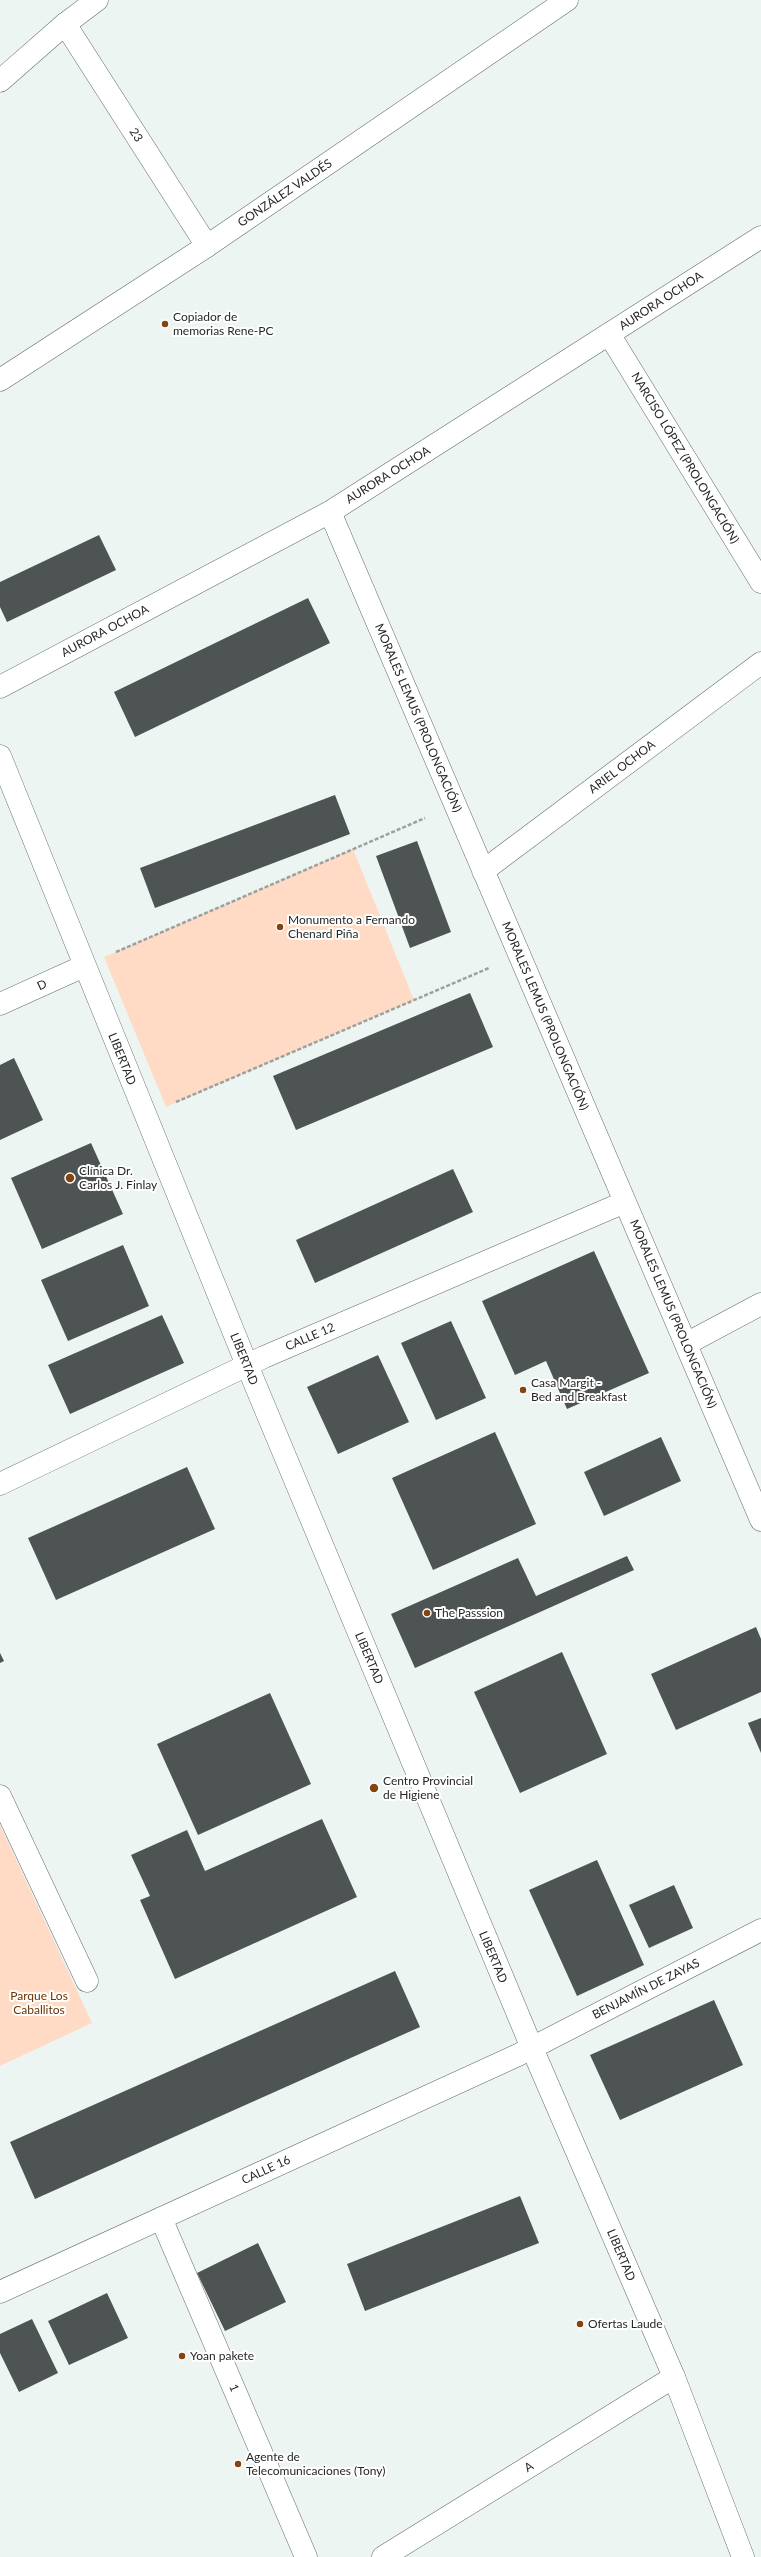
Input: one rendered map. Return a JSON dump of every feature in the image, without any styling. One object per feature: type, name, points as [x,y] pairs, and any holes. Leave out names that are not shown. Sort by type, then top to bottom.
[{"type":"street","points":[[0,81],[65,24],[97,0]]},
{"type":"street","name":"GONZÁLEZ VALDÉS","points":[[0,380],[207,246],[567,0]]},
{"type":"street","name":"23","points":[[65,24],[207,246]]},
{"type":"street","name":"AURORA OCHOA","points":[[0,687],[330,512],[761,237]]},
{"type":"street","name":"NARCISO LÓPEZ (PROLONGACIÓN)","points":[[609,334],[761,582]]},
{"type":"street","name":"MORALES LEMUS (PROLONGACIÓN)","points":[[330,512],[761,1520]]},
{"type":"street","name":"ARIEL OCHOA","points":[[483,871],[761,663]]},
{"type":"street","name":"LIBERTAD","points":[[0,756],[247,1365],[532,2048],[674,2377],[742,2557]]},
{"type":"street","name":"D","points":[[0,1004],[84,966]]},
{"type":"street","name":"CALLE 12","points":[[0,1484],[247,1365],[624,1202]]},
{"type":"street","points":[[686,1344],[761,1304]]},
{"type":"street","points":[[0,1796],[87,1981]]},
{"type":"street","name":"BENJAMÍN DE ZAYAS","points":[[532,2048],[761,1930]]},
{"type":"street","name":"CALLE 16","points":[[0,2292],[532,2048]]},
{"type":"street","name":"1","points":[[161,2218],[306,2557]]},
{"type":"street","name":"A","points":[[383,2557],[674,2377]]},
{"type":"path","points":[[84,966],[455,806]]},
{"type":"path","points":[[145,1116],[519,955]]},
{"type":"green space","points":[[353,849],[414,1000],[166,1107],[104,957]]},
{"type":"green space","name":"Parque Los Caballitos","points":[[0,1825],[92,2023],[0,2066]]},
{"type":"building","points":[[99,535],[116,570],[7,622],[0,607],[0,582]]},
{"type":"building","points":[[308,598],[330,643],[135,737],[114,692]]},
{"type":"building","points":[[335,795],[350,834],[155,908],[140,868]]},
{"type":"building","points":[[417,841],[451,932],[410,948],[376,856]]},
{"type":"building","points":[[470,993],[493,1047],[296,1130],[273,1076]]},
{"type":"building","points":[[14,1058],[43,1120],[0,1140],[0,1065]]},
{"type":"building","points":[[91,1143],[123,1214],[42,1249],[11,1178]]},
{"type":"building","points":[[453,1169],[473,1212],[315,1283],[296,1240]]},
{"type":"building","points":[[123,1245],[149,1306],[68,1341],[41,1280]]},
{"type":"building","points":[[594,1251],[649,1373],[567,1409],[546,1361],[515,1375],[482,1301]]},
{"type":"building","points":[[162,1315],[184,1363],[70,1414],[48,1365]]},
{"type":"building","points":[[451,1321],[486,1398],[436,1420],[401,1343]]},
{"type":"building","points":[[378,1355],[409,1422],[338,1454],[307,1387]]},
{"type":"building","points":[[495,1432],[536,1524],[433,1570],[392,1478]]},
{"type":"building","points":[[661,1437],[681,1481],[604,1516],[584,1472]]},
{"type":"building","points":[[187,1467],[215,1529],[56,1600],[28,1538]]},
{"type":"building","points":[[627,1556],[634,1570],[415,1668],[391,1614],[518,1558],[536,1596]]},
{"type":"building","points":[[756,1627],[761,1639],[761,1692],[676,1730],[651,1674]]},
{"type":"building","points":[[562,1652],[607,1754],[520,1793],[474,1692]]},
{"type":"building","points":[[0,1653],[4,1661],[0,1663]]},
{"type":"building","points":[[270,1693],[311,1784],[198,1835],[157,1744]]},
{"type":"building","points":[[761,1718],[761,1753],[748,1723]]},
{"type":"building","points":[[322,1819],[357,1897],[175,1979],[140,1900],[150,1896],[131,1855],[187,1830],[205,1871]]},
{"type":"building","points":[[597,1860],[644,1965],[577,1996],[529,1890]]},
{"type":"building","points":[[674,1885],[693,1928],[649,1948],[629,1905]]},
{"type":"building","points":[[395,1971],[420,2027],[35,2199],[10,2142]]},
{"type":"building","points":[[714,2000],[743,2065],[620,2120],[590,2055]]},
{"type":"building","points":[[520,2196],[539,2243],[365,2311],[347,2264]]},
{"type":"building","points":[[258,2243],[286,2302],[225,2331],[197,2273]]},
{"type":"building","points":[[107,2293],[128,2338],[69,2365],[48,2321]]},
{"type":"building","points":[[32,2319],[58,2373],[19,2392],[0,2353],[0,2334]]},
{"type":"place","name":"Copiador de memorias Rene-PC","points":[[165,324]]},
{"type":"place","name":"Monumento a Fernando Chenard Piña","points":[[280,927]]},
{"type":"place","name":"Clínica Dr. Carlos J. Finlay","points":[[70,1178]]},
{"type":"place","name":"Casa Margit - Bed and Breakfast","points":[[523,1390]]},
{"type":"place","name":"The Passsion","points":[[427,1613]]},
{"type":"place","name":"Centro Provincial de Higiene","points":[[374,1788]]},
{"type":"place","name":"Ofertas Laude","points":[[580,2324]]},
{"type":"place","name":"Yoan pakete","points":[[182,2356]]},
{"type":"place","name":"Agente de Telecomunicaciones (Tony)","points":[[238,2464]]}]
